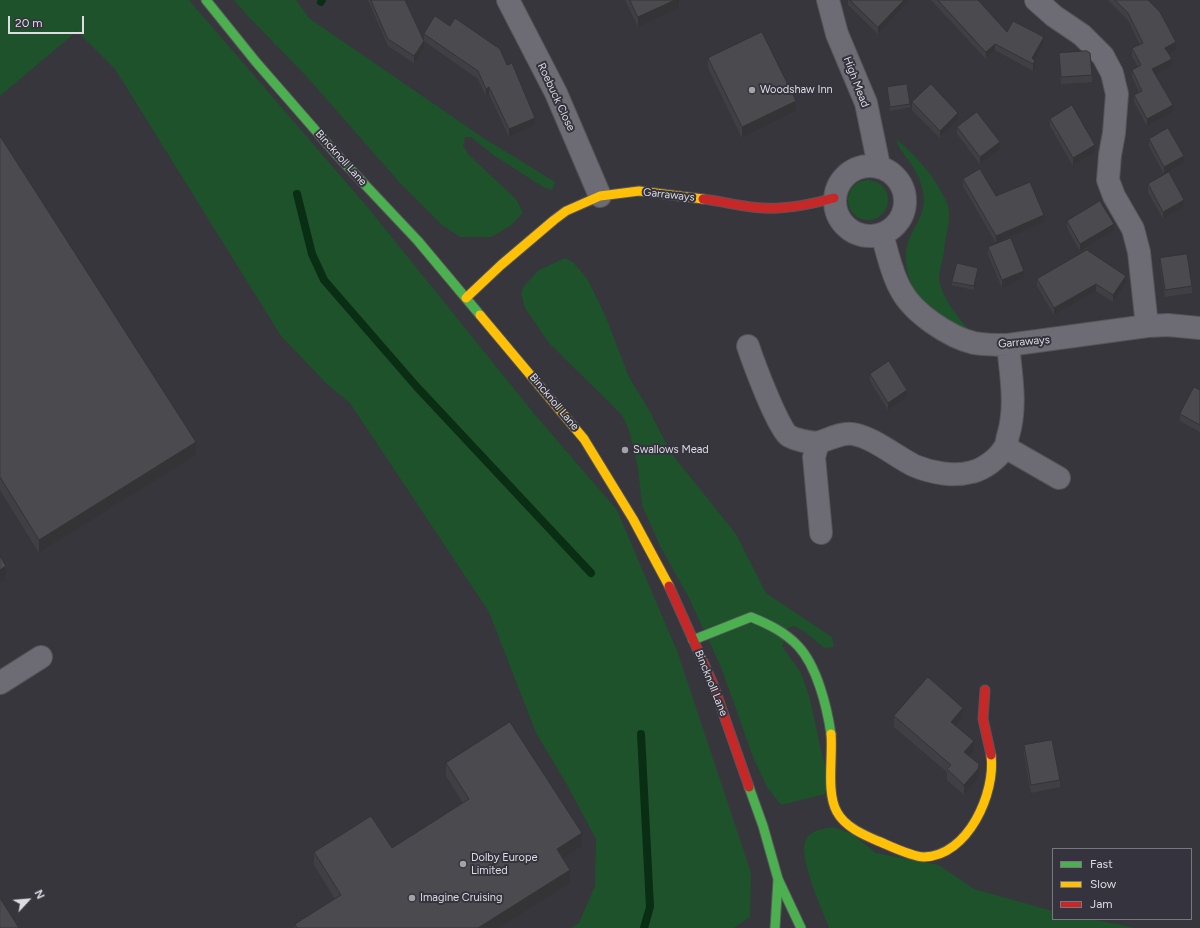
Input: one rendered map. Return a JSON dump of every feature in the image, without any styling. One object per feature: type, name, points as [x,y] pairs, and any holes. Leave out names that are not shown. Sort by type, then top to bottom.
[{"type":"street","name":"Bincknoll Lane","points":[[206,0],[256,62],[418,241],[584,439],[633,519],[666,580],[713,684],[761,819],[778,879],[801,928]]},
{"type":"street","name":"Roebuck Close","points":[[508,0],[556,93],[600,196]]},
{"type":"street","name":"High Mead","points":[[828,0],[837,34],[866,103],[879,166]]},
{"type":"street","points":[[1036,0],[1054,16],[1082,35],[1103,56],[1112,73],[1117,94],[1108,180],[1114,196],[1133,230],[1139,252],[1147,326]]},
{"type":"street","points":[[863,165],[879,166],[891,172],[902,185],[905,197],[901,219],[893,228],[882,235],[870,237],[858,235],[844,226],[837,216],[834,198],[837,186],[844,176],[863,165]]},
{"type":"street","name":"Garraways","points":[[466,298],[500,265],[554,220],[566,211],[600,196],[639,191],[660,192],[746,206],[778,208],[812,204],[834,198]]},
{"type":"street","name":"Garraways","points":[[882,235],[893,273],[901,291],[914,308],[932,323],[973,342],[1008,346],[1147,326],[1168,325],[1200,328]]},
{"type":"street","points":[[748,346],[779,422],[787,435],[800,441],[818,443],[835,437],[853,434],[872,441],[916,466],[940,474],[964,474],[980,470],[993,460],[1005,447],[1011,424],[1013,405],[1008,346]]},
{"type":"street","points":[[818,443],[814,457],[821,533]]},
{"type":"street","points":[[1005,447],[1059,478]]},
{"type":"street","points":[[693,640],[751,617],[768,624],[789,639],[802,651],[813,669],[828,719],[832,754],[832,801],[836,811],[842,821],[856,830],[917,856],[929,857],[946,851],[962,839],[980,812],[991,782],[992,763],[983,710],[984,690]]},
{"type":"street","points":[[0,683],[41,657]]},
{"type":"street","name":"Bincknoll Lane","points":[[775,928],[778,879]]},
{"type":"green space","points":[[0,0],[189,0],[369,209],[536,416],[617,510],[677,651],[751,873],[750,917],[734,928],[571,928],[579,923],[595,886],[596,839],[566,783],[536,733],[489,612],[350,403],[327,384],[281,336],[115,69],[77,31],[0,96]]},
{"type":"green space","points":[[234,0],[296,0],[309,18],[482,137],[555,182],[552,190],[543,187],[492,154],[471,137],[465,137],[463,146],[469,155],[516,199],[523,213],[510,226],[491,237],[460,237],[442,225],[401,184],[306,76]]},
{"type":"green space","points":[[896,139],[910,151],[928,172],[939,187],[947,203],[949,210],[949,222],[939,280],[942,291],[949,303],[957,316],[971,333],[956,326],[925,304],[919,298],[911,283],[908,275],[906,250],[910,237],[923,210],[923,189],[918,175],[900,149]]},
{"type":"green space","points":[[868,180],[879,183],[885,189],[888,200],[885,211],[879,217],[868,220],[857,217],[851,211],[848,200],[851,189],[857,183]]},
{"type":"green space","points":[[565,258],[574,263],[588,280],[605,315],[629,377],[649,410],[671,453],[736,534],[766,593],[832,637],[834,647],[824,648],[805,632],[794,626],[788,628],[782,646],[801,673],[810,699],[830,786],[825,794],[781,805],[767,787],[753,757],[721,667],[689,598],[660,546],[642,505],[638,468],[629,430],[622,415],[549,343],[525,308],[521,293],[524,286],[539,270]]},
{"type":"green space","points":[[833,827],[852,834],[876,853],[939,865],[974,889],[1052,911],[1052,920],[1097,920],[1135,928],[829,928],[812,884],[805,860],[804,850],[807,838],[821,829]]},
{"type":"building","points":[[371,0],[405,0],[424,41],[414,56],[388,39]]},
{"type":"building","points":[[630,0],[675,0],[638,17]]},
{"type":"building","points":[[850,0],[904,0],[878,27]]},
{"type":"building","points":[[938,0],[978,0],[1007,32],[1013,21],[1044,37],[1032,58],[1035,61],[1033,64],[995,44],[986,52]]},
{"type":"building","points":[[1115,0],[1148,0],[1160,12],[1176,42],[1165,48],[1172,59],[1152,69],[1173,105],[1147,119],[1134,95],[1142,91],[1132,70],[1141,65],[1132,48],[1143,43],[1128,13]]},
{"type":"building","points":[[435,16],[450,26],[455,18],[500,49],[507,65],[512,63],[535,118],[509,129],[489,87],[486,89],[478,71],[424,34]]},
{"type":"building","name":"Woodshaw Inn","points":[[762,32],[796,101],[742,127],[708,58]]},
{"type":"building","points":[[1087,51],[1090,53],[1092,75],[1061,77],[1059,53]]},
{"type":"building","points":[[907,84],[910,104],[890,107],[887,87]]},
{"type":"building","points":[[931,84],[958,113],[940,131],[912,102]]},
{"type":"building","points":[[1072,105],[1095,145],[1073,158],[1050,119]]},
{"type":"building","points":[[977,112],[1000,142],[980,157],[957,127]]},
{"type":"building","points":[[1168,128],[1184,156],[1164,167],[1149,139]]},
{"type":"building","points":[[0,136],[196,442],[39,540],[0,477]]},
{"type":"building","points":[[980,169],[996,196],[1030,182],[1044,215],[996,236],[963,179]]},
{"type":"building","points":[[1169,172],[1184,200],[1163,212],[1148,184]]},
{"type":"building","points":[[1100,201],[1114,224],[1080,244],[1067,221]]},
{"type":"building","points":[[1011,238],[1024,271],[1002,280],[988,247]]},
{"type":"building","points":[[1087,250],[1126,276],[1113,295],[1096,284],[1054,308],[1037,279]]},
{"type":"building","points":[[1187,254],[1192,286],[1165,290],[1160,258]]},
{"type":"building","points":[[957,263],[978,268],[974,286],[952,282]]},
{"type":"building","points":[[889,361],[907,390],[888,403],[870,374]]},
{"type":"building","points":[[1194,387],[1200,390],[1200,425],[1180,414]]},
{"type":"building","points":[[0,556],[6,566],[0,570]]},
{"type":"building","points":[[928,677],[963,708],[951,722],[974,741],[964,752],[979,764],[978,769],[964,785],[947,769],[951,765],[894,716]]},
{"type":"building","points":[[510,722],[582,833],[557,849],[570,870],[478,928],[297,928],[295,924],[341,895],[314,852],[371,816],[392,848],[469,799],[446,763]]},
{"type":"building","points":[[1052,740],[1060,780],[1031,785],[1024,745]]},
{"type":"building","points":[[0,898],[19,928],[0,928]]},
{"type":"waterway","points":[[297,194],[312,254],[324,280],[416,386],[591,573]]},
{"type":"waterway","points":[[641,734],[650,907],[644,928]]},
{"type":"traffic: fast","points":[[206,0],[256,62],[337,155],[418,241],[480,315]]},
{"type":"traffic: fast","points":[[693,640],[751,617],[782,633],[798,646],[811,664],[824,700],[831,734]]},
{"type":"traffic: fast","points":[[749,787],[763,826],[778,879],[801,928]]},
{"type":"traffic: fast","points":[[775,928],[778,879]]},
{"type":"traffic: slow","points":[[466,298],[501,265],[554,220],[566,211],[600,196],[639,191],[703,199]]},
{"type":"traffic: slow","points":[[480,315],[584,439],[633,519],[669,586]]},
{"type":"traffic: slow","points":[[831,734],[832,795],[840,817],[861,833],[901,851],[919,857],[940,854],[954,846],[966,834],[976,820],[984,804],[989,787],[991,755]]},
{"type":"traffic: jam","points":[[703,199],[751,207],[770,208],[800,206],[834,198]]},
{"type":"traffic: jam","points":[[669,586],[713,684],[749,787]]},
{"type":"traffic: jam","points":[[985,690],[983,719],[991,755]]},
{"type":"place","name":"Woodshaw Inn","points":[[752,90]]},
{"type":"place","name":"Swallows Mead","points":[[625,450]]},
{"type":"place","name":"Dolby Europe Limited","points":[[463,864]]},
{"type":"place","name":"Imagine Cruising","points":[[412,898]]}]
